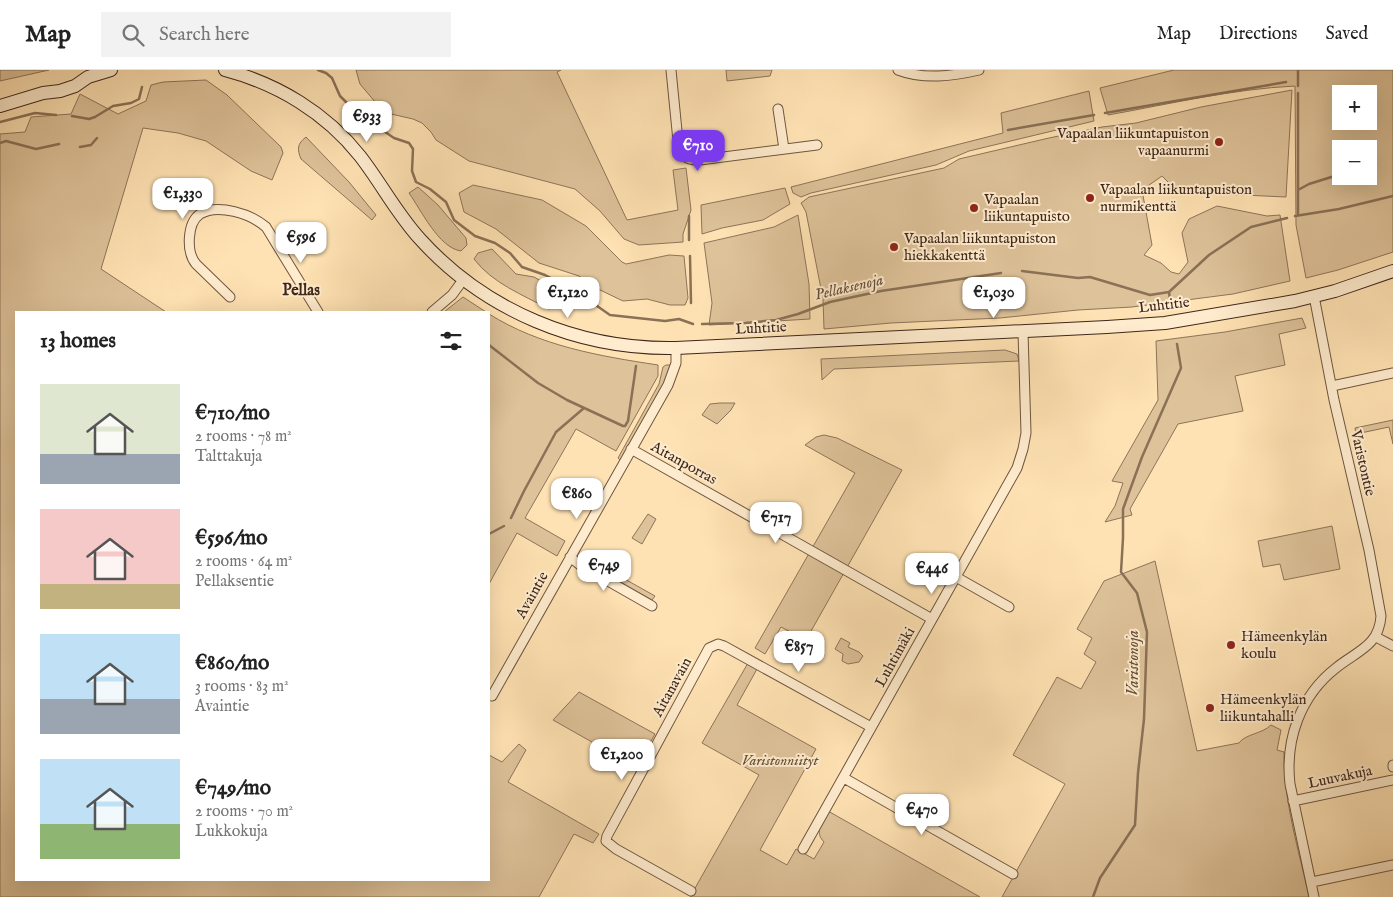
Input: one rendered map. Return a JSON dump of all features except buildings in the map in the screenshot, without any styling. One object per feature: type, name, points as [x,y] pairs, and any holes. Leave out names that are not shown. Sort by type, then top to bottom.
[{"type":"street","points":[[0,106],[43,93],[60,91],[75,86],[88,77],[111,70]]},
{"type":"street","name":"Luhtitie","points":[[225,70],[272,86],[300,102],[324,120],[360,157],[392,204],[420,239],[463,280],[514,312],[554,329],[626,346],[676,348],[1023,332],[1165,322],[1314,296],[1335,291],[1393,271]]},
{"type":"street","points":[[672,70],[679,151],[688,159],[700,160],[817,145]]},
{"type":"street","points":[[898,70],[913,74],[942,76],[979,70]]},
{"type":"street","points":[[778,110],[784,149]]},
{"type":"street","points":[[230,297],[192,259],[188,245],[190,234],[196,220],[203,213],[226,211],[258,220],[266,227],[317,311]]},
{"type":"street","points":[[433,311],[452,295],[463,280]]},
{"type":"street","name":"Varistontie","points":[[1314,296],[1380,605],[1380,626],[1376,637]]},
{"type":"street","name":"Luhtimäki","points":[[803,849],[1010,480],[1023,449],[1026,422],[1023,332]]},
{"type":"street","name":"Avaintie","points":[[492,696],[668,385],[676,364],[676,348]]},
{"type":"street","points":[[1332,386],[1393,372]]},
{"type":"street","name":"Aitanporras","points":[[631,449],[932,619]]},
{"type":"street","points":[[570,558],[652,606]]},
{"type":"street","points":[[956,577],[1009,607]]},
{"type":"street","points":[[1314,897],[1293,801],[1288,768],[1292,733],[1300,714],[1322,681],[1335,669],[1371,643],[1376,637],[1393,646]]},
{"type":"street","name":"Aitanavain","points":[[691,891],[616,849],[606,841],[606,836],[709,648],[718,644],[724,646],[871,727]]},
{"type":"street","points":[[844,778],[1013,874]]},
{"type":"street","name":"Luuvakuja","points":[[1293,801],[1393,780]]},
{"type":"street","points":[[1312,882],[1393,865]]},
{"type":"green space","points":[[0,70],[49,70],[0,81]]},
{"type":"green space","points":[[356,70],[561,70],[557,72],[627,220],[678,210],[673,170],[686,168],[691,210],[683,234],[683,242],[639,245],[624,239],[600,211],[575,189],[469,161],[436,140],[422,123],[391,114],[376,103],[360,84]]},
{"type":"green space","points":[[726,70],[772,70],[770,76],[727,81]]},
{"type":"green space","points":[[1174,70],[1393,70],[1393,252],[1306,278],[1296,225],[1295,86],[1248,90],[1108,115],[1100,88]]},
{"type":"green space","points":[[206,80],[227,95],[281,147],[283,153],[272,180],[251,171],[206,141],[178,133],[143,128],[101,269],[164,311],[15,311],[15,881],[490,881],[490,756],[502,762],[519,744],[526,750],[508,782],[599,834],[593,843],[574,834],[539,897],[0,897],[0,134],[25,132],[31,117],[71,114],[80,94],[118,114],[146,101],[151,85],[163,82]]},
{"type":"green space","name":"Vapaalan liikuntapuisto","points":[[1292,90],[1286,197],[1221,194],[1181,195],[1162,176],[1142,190],[1152,245],[1144,255],[1161,263],[1171,272],[1179,274],[1188,262],[1182,233],[1189,219],[1217,206],[1267,216],[1280,215],[1290,281],[1233,294],[1132,307],[1000,318],[891,323],[824,329],[823,299],[806,212],[801,203],[809,197],[944,168],[959,159],[1049,138],[1102,127],[1136,123],[1201,107]]},
{"type":"green space","points":[[1089,91],[1094,121],[969,151],[936,165],[811,193],[801,197],[793,193],[791,187],[1003,133],[1001,113]]},
{"type":"green space","points":[[306,137],[349,182],[376,215],[372,220],[301,159],[299,147]]},
{"type":"green space","points":[[473,185],[542,200],[586,226],[626,264],[669,255],[684,256],[688,298],[685,305],[670,305],[647,299],[623,301],[598,289],[579,276],[539,263],[496,229],[464,212],[459,193]]},
{"type":"green space","points":[[418,187],[438,205],[466,238],[467,245],[461,251],[445,243],[431,227],[409,193]]},
{"type":"green space","points":[[785,188],[790,204],[763,220],[702,234],[701,205]]},
{"type":"green space","points":[[798,215],[809,284],[810,319],[709,325],[712,303],[704,243],[774,227]]},
{"type":"green space","points":[[492,249],[516,274],[534,277],[562,293],[562,303],[549,309],[499,282],[474,259],[478,253]]},
{"type":"green space","points":[[463,297],[484,311],[445,311]]},
{"type":"green space","points":[[490,315],[508,325],[549,342],[614,358],[658,365],[658,376],[616,451],[576,429],[525,518],[565,541],[557,556],[517,533],[490,582]]},
{"type":"green space","points":[[1302,318],[1306,328],[1279,334],[1285,365],[1235,376],[1243,411],[1178,424],[1130,509],[1132,515],[1105,522],[1115,506],[1123,483],[1112,481],[1158,400],[1156,341],[1225,332]]},
{"type":"green space","points":[[1005,350],[1017,354],[1019,361],[834,369],[822,380],[821,359]]},
{"type":"green space","points":[[671,365],[667,379],[621,461],[618,458],[659,384],[663,367]]},
{"type":"green space","points":[[735,403],[731,410],[717,424],[702,415],[710,404]]},
{"type":"green space","points":[[1393,420],[1393,444],[1389,427],[1356,434],[1355,428]]},
{"type":"green space","points":[[824,435],[837,438],[902,470],[806,640],[781,627],[765,654],[755,648],[855,473],[805,445],[816,437]]},
{"type":"green space","points":[[648,514],[656,519],[642,544],[632,538]]},
{"type":"green space","points":[[1332,526],[1340,569],[1284,580],[1280,564],[1263,567],[1258,541]]},
{"type":"green space","points":[[1155,561],[1197,751],[1239,743],[1271,725],[1281,730],[1277,750],[1284,752],[1284,770],[1289,806],[1309,897],[1002,897],[1065,784],[1013,755],[1057,677],[1081,689],[1096,662],[1084,654],[1092,638],[1077,629],[1104,581]]},
{"type":"green space","points":[[598,564],[655,596],[652,600],[596,568]]},
{"type":"green space","points":[[841,638],[850,643],[848,647],[863,656],[859,662],[848,664],[842,661],[843,654],[835,649]]},
{"type":"green space","name":"Varistonniityt","points":[[748,663],[757,669],[737,705],[816,749],[760,850],[787,865],[796,849],[814,859],[824,842],[819,831],[828,811],[980,897],[690,897],[759,775],[702,743]]},
{"type":"green space","points":[[579,692],[655,734],[636,767],[553,720]]},
{"type":"waterway","name":"Pellaksenoja","points":[[318,70],[332,78],[340,96],[348,104],[362,110],[372,123],[394,138],[409,143],[413,149],[412,171],[416,182],[430,189],[446,202],[454,220],[475,236],[495,243],[510,253],[522,267],[545,275],[574,290],[610,315],[665,321],[679,319],[693,324]]},
{"type":"waterway","points":[[1298,70],[1298,86]]},
{"type":"waterway","points":[[1105,113],[1286,82]]},
{"type":"waterway","name":"Pellaksenoja","points":[[72,116],[89,119],[113,106],[131,103],[139,99],[142,87]]},
{"type":"waterway","points":[[1298,93],[1298,215]]},
{"type":"waterway","name":"Pellaksenoja","points":[[0,122],[35,113],[56,115]]},
{"type":"waterway","points":[[1008,130],[1094,115]]},
{"type":"waterway","name":"Pellaksenoja","points":[[80,147],[91,145],[97,138]]},
{"type":"waterway","name":"Pellaksenoja","points":[[0,143],[6,141],[36,149],[59,144]]},
{"type":"waterway","points":[[1298,190],[1309,184],[1332,177]]},
{"type":"waterway","points":[[1295,216],[1339,209],[1393,196]]},
{"type":"waterway","points":[[689,216],[689,240]]},
{"type":"waterway","points":[[1169,292],[1209,255],[1251,227],[1287,218]]},
{"type":"waterway","points":[[690,256],[691,303]]},
{"type":"waterway","name":"Pellaksenoja","points":[[1022,271],[1078,278],[1090,277],[1150,295],[1169,292]]},
{"type":"waterway","name":"Pellaksenoja","points":[[702,324],[776,320],[830,302],[881,291],[1001,273]]},
{"type":"waterway","name":"Varistonoja","points":[[1169,292],[1170,300]]},
{"type":"waterway","name":"Varistonoja","points":[[1093,897],[1100,878],[1135,825],[1144,719],[1147,632],[1137,593],[1121,572],[1123,509],[1142,457],[1181,368],[1177,344]]},
{"type":"waterway","points":[[490,346],[538,383],[567,400],[623,426],[628,421],[636,366]]},
{"type":"waterway","points":[[511,518],[556,432],[584,408]]},
{"type":"waterway","points":[[490,533],[504,526]]},
{"type":"place","name":"Vapaalan liikuntapuiston vapaanurmi","points":[[1219,142]]},
{"type":"place","name":"Vapaalan liikuntapuiston nurmikenttä","points":[[1090,198]]},
{"type":"place","name":"Vapaalan liikuntapuisto","points":[[974,208]]},
{"type":"place","name":"Vapaalan liikuntapuiston hiekkakenttä","points":[[894,247]]},
{"type":"place","name":"Hämeenkylän koulu","points":[[1231,645]]},
{"type":"place","name":"Hämeenkylän liikuntahalli","points":[[1210,708]]},
{"type":"district","name":"Pellas","points":[[301,291]]}]
